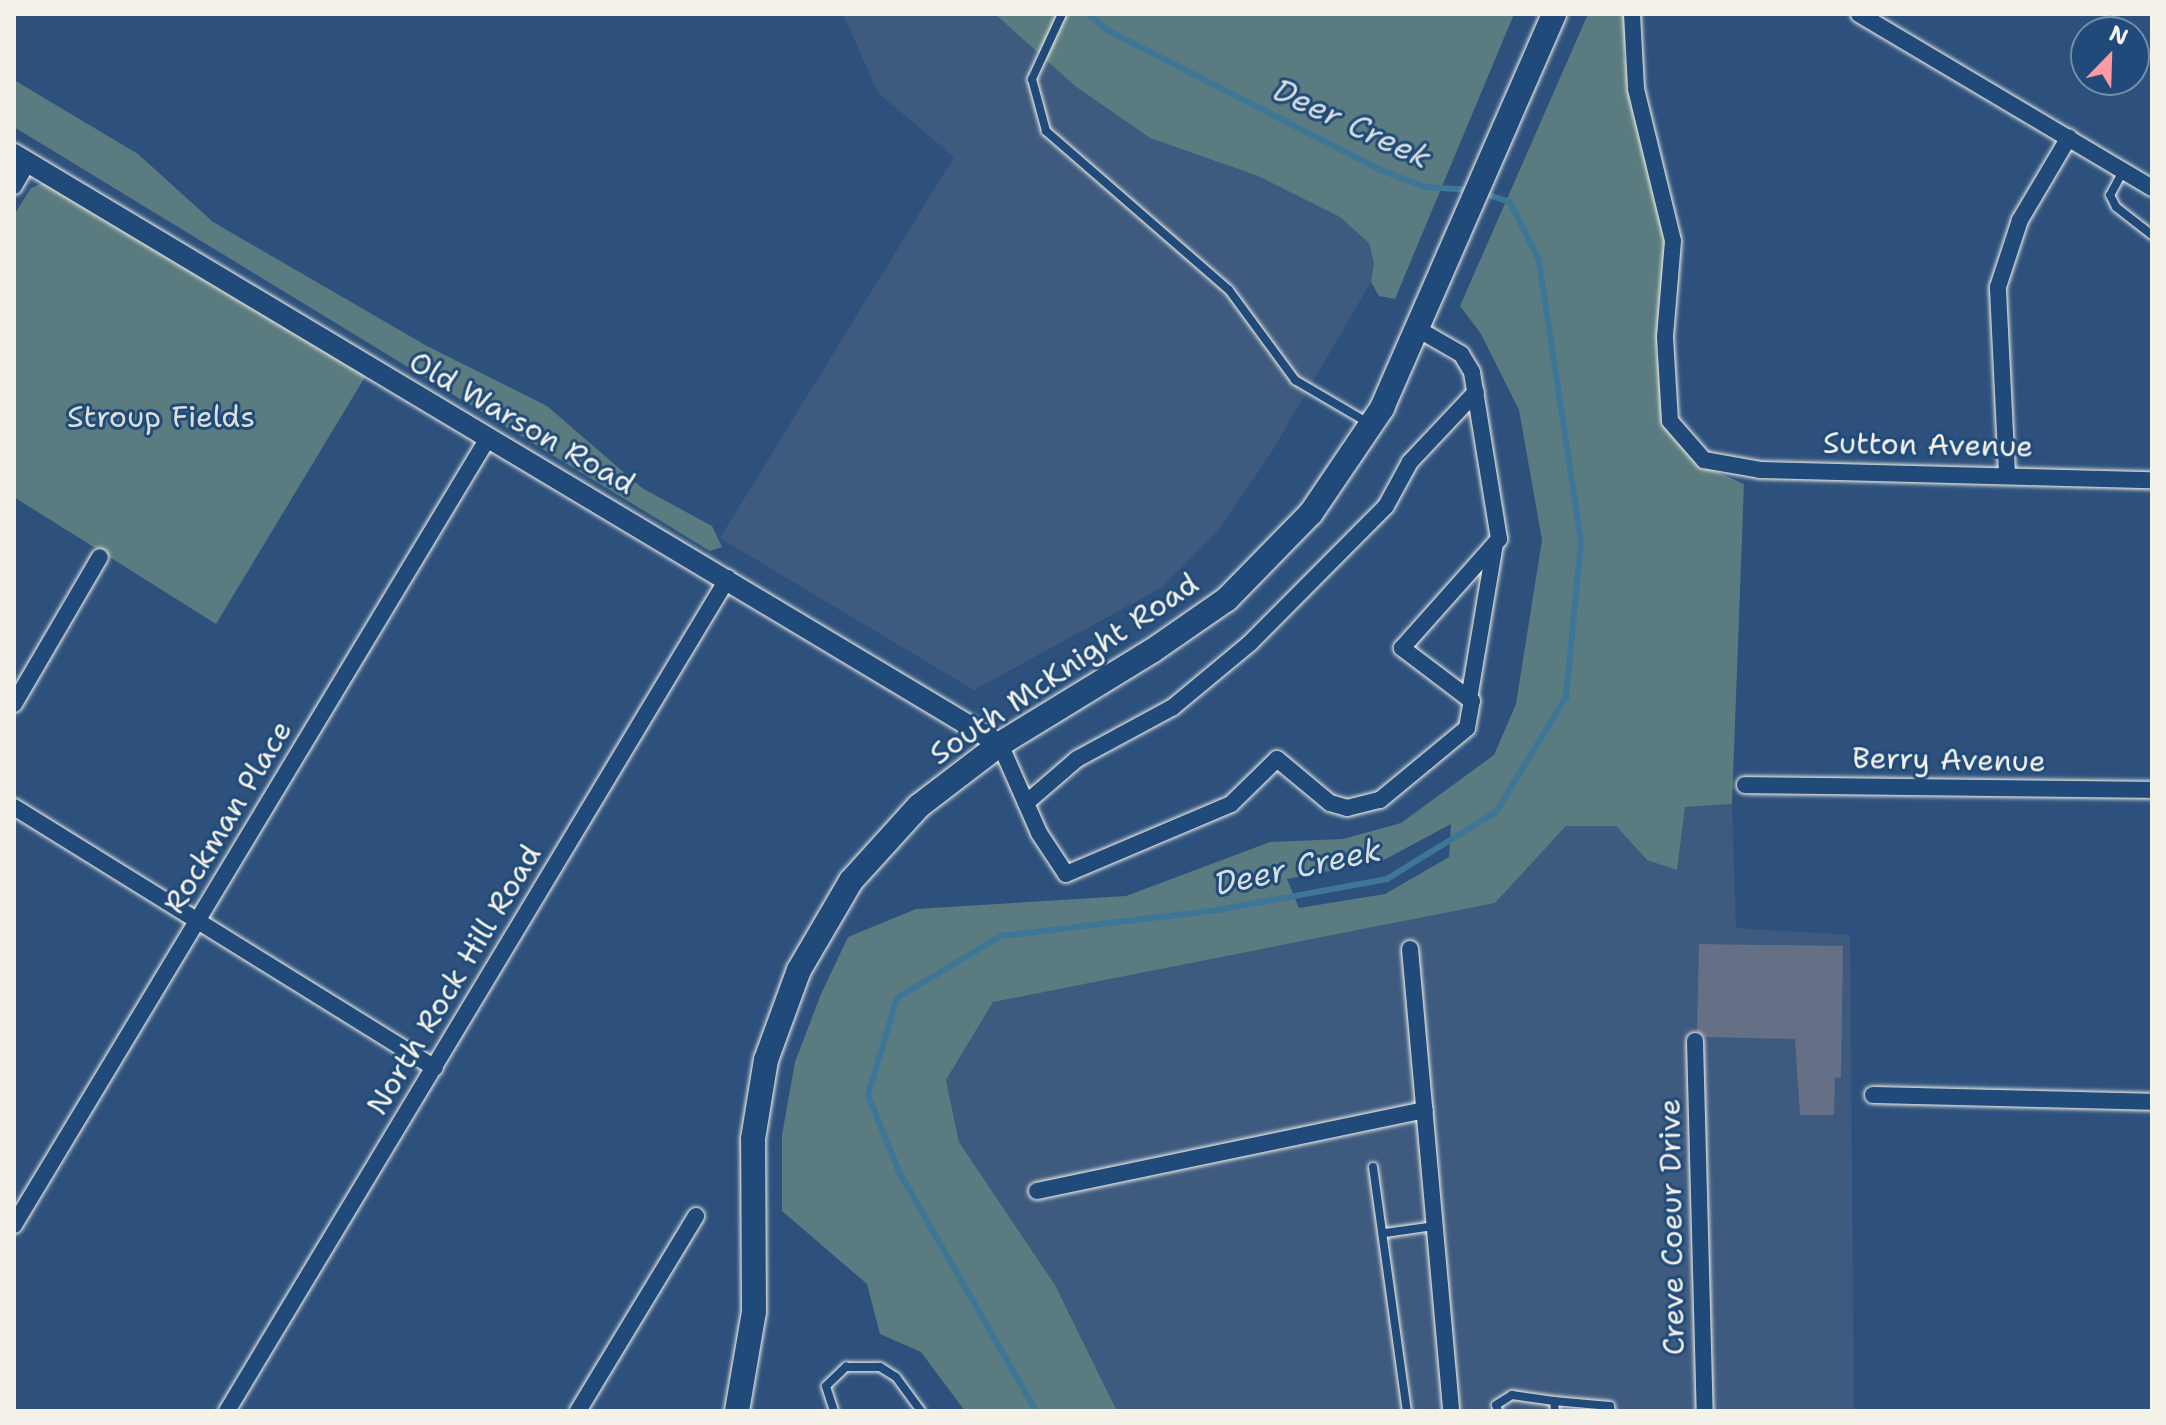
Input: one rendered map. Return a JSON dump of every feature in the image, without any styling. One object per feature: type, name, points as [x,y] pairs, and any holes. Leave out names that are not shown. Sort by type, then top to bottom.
[{"type":"main road","name":"South McKnight Road","points":[[737,1411],[754,1312],[753,1139],[766,1060],[799,970],[851,881],[919,806],[1000,744],[1152,651],[1227,599],[1311,513],[1371,424],[1554,14]]},
{"type":"street","name":"Sutton Avenue","points":[[1632,14],[1636,89],[1673,241],[1665,337],[1670,421],[1704,460],[1760,470],[2152,480]]},
{"type":"street","points":[[1859,14],[2152,188]]},
{"type":"street","points":[[2007,474],[1998,287],[2020,220],[2069,137]]},
{"type":"street","points":[[14,186],[21,158]]},
{"type":"street","name":"Old Warson Road","points":[[21,158],[728,578],[1000,744]]},
{"type":"street","points":[[1000,744],[1026,803],[1066,874],[1231,804],[1277,759],[1330,803],[1347,808],[1380,800],[1467,728],[1469,699],[1496,542],[1472,372],[1461,354],[1416,328]]},
{"type":"street","points":[[1026,803],[1077,759],[1173,707],[1250,643],[1386,506],[1410,462],[1476,392]]},
{"type":"street","name":"Rockman Place","points":[[14,1225],[488,438]]},
{"type":"street","points":[[1469,699],[1402,648],[1496,542]]},
{"type":"street","points":[[14,704],[100,557]]},
{"type":"street","name":"North Rock Hill Road","points":[[227,1411],[728,578]]},
{"type":"street","name":"Berry Avenue","points":[[1745,785],[2152,790]]},
{"type":"street","points":[[14,807],[435,1068]]},
{"type":"street","points":[[1410,949],[1451,1411]]},
{"type":"street","name":"Creve Coeur Drive","points":[[1695,1041],[1705,1411]]},
{"type":"street","points":[[1873,1095],[2152,1102]]},
{"type":"street","points":[[1037,1191],[1425,1110]]},
{"type":"street","points":[[578,1411],[696,1216]]},
{"type":"lane","points":[[1062,14],[1032,79],[1046,131],[1229,290],[1295,380],[1371,424]]},
{"type":"lane","points":[[2123,170],[2110,195],[2116,207],[2152,235]]},
{"type":"lane","points":[[1373,1167],[1385,1233],[1407,1411]]},
{"type":"lane","points":[[1385,1233],[1435,1226]]},
{"type":"lane","points":[[834,1411],[826,1386],[846,1367],[880,1367],[896,1377],[921,1411]]},
{"type":"lane","points":[[1498,1411],[1496,1405],[1512,1395],[1610,1406],[1611,1411]]},
{"type":"lane","points":[[1554,1401],[1555,1411]]},
{"type":"shaded area","points":[[843,14],[995,14],[1075,86],[1150,138],[1258,176],[1340,217],[1369,243],[1374,263],[1371,282],[1271,453],[1218,531],[1161,588],[974,690],[720,538],[954,157],[878,93]]},
{"type":"shaded area","points":[[1732,804],[1736,928],[1850,935],[1854,1411],[1117,1411],[1055,1285],[959,1142],[946,1080],[993,1001],[1495,903],[1566,826],[1616,826],[1647,860],[1685,806]]},
{"type":"green space","points":[[995,14],[1514,14],[1395,299],[1379,296],[1371,282],[1374,263],[1369,243],[1340,217],[1258,176],[1150,138],[1075,86]]},
{"type":"green space","points":[[1588,14],[1627,14],[1624,56],[1664,230],[1666,265],[1656,351],[1671,435],[1697,463],[1744,484],[1732,804],[1685,807],[1677,870],[1647,860],[1616,826],[1566,826],[1495,903],[993,1002],[946,1080],[959,1142],[1055,1285],[1117,1411],[965,1411],[921,1352],[880,1334],[867,1284],[782,1211],[782,1135],[795,1062],[821,994],[848,937],[916,909],[1126,896],[1270,842],[1343,839],[1401,823],[1494,755],[1516,704],[1542,540],[1519,410],[1481,334],[1460,306]],"holes":[[[1451,824],[1449,857],[1385,894],[1299,908],[1287,879],[1382,861]]]},
{"type":"green space","points":[[14,80],[138,154],[213,222],[427,346],[547,406],[642,488],[712,526],[722,547],[710,551],[14,127]]},
{"type":"green space","name":"Stroup Fields","points":[[48,181],[368,372],[216,624],[14,497],[14,215],[31,188]]},
{"type":"building","points":[[1699,944],[1843,946],[1841,1078],[1835,1077],[1834,1115],[1800,1115],[1795,1039],[1705,1037],[1697,1031]]},
{"type":"waterway","name":"Deer Creek","points":[[1088,14],[1107,30],[1383,171],[1425,187],[1470,190]]},
{"type":"waterway","name":"Deer Creek","points":[[1036,1411],[900,1174],[868,1095],[897,998],[1001,936],[1218,910],[1387,879],[1496,812],[1566,697],[1581,542],[1539,260],[1510,202],[1480,192]]}]
